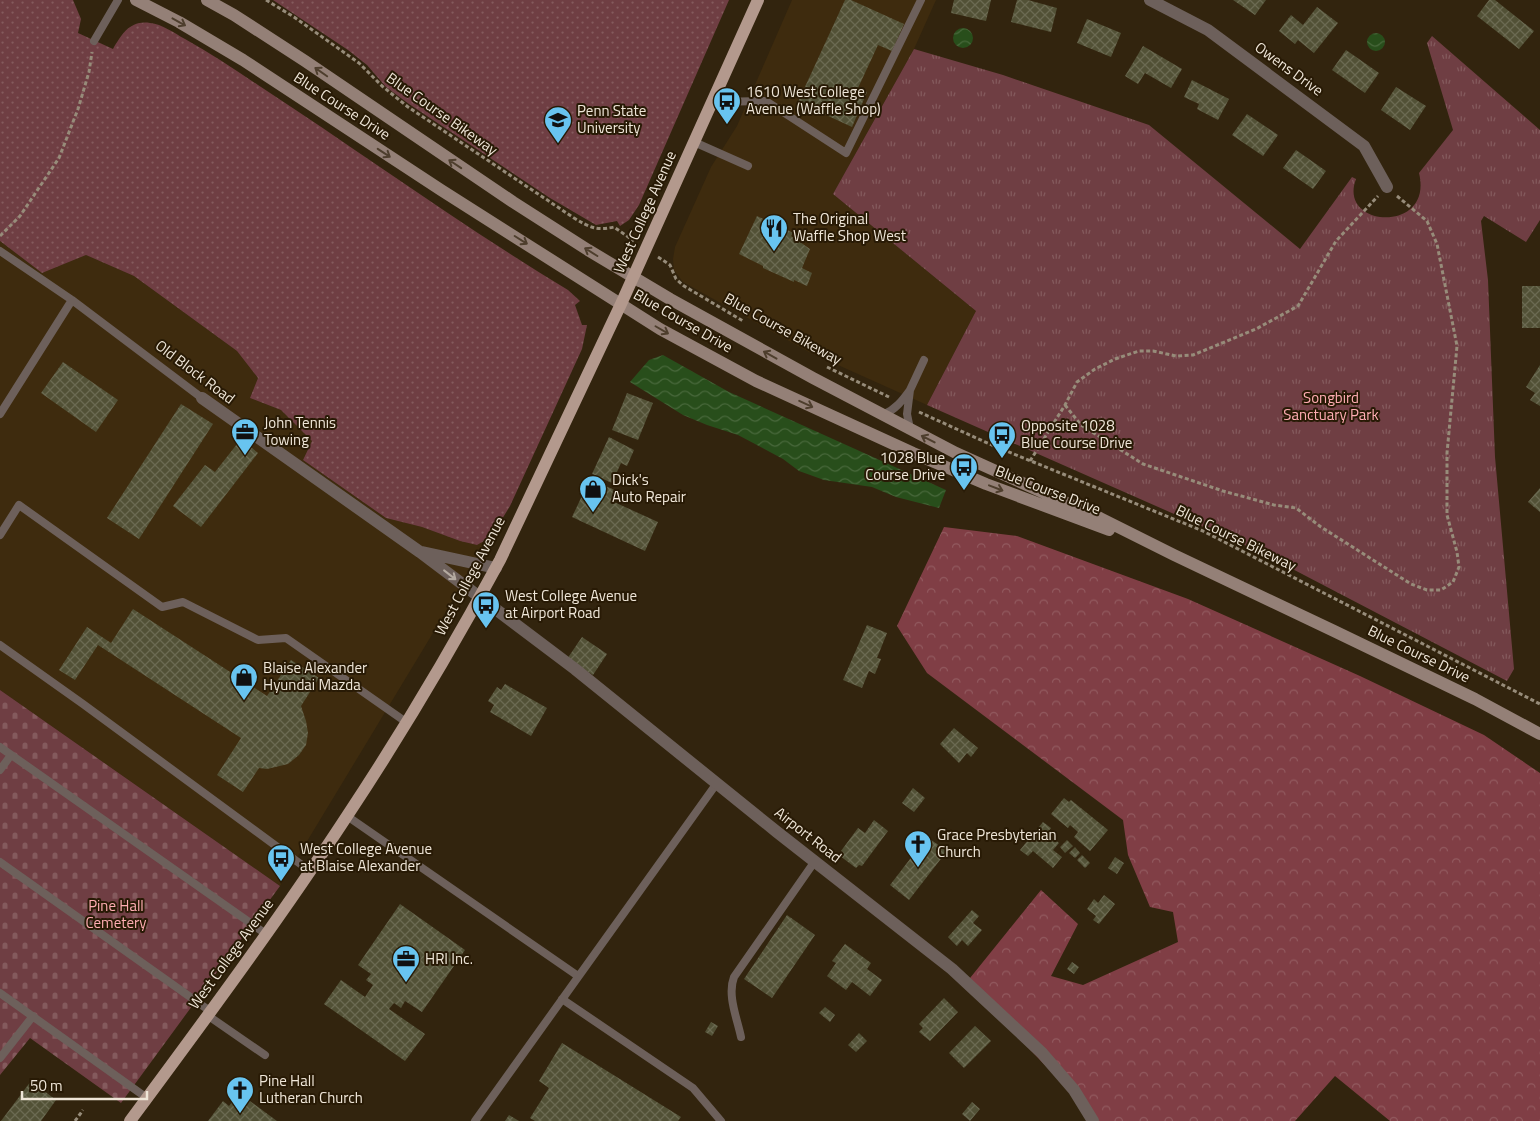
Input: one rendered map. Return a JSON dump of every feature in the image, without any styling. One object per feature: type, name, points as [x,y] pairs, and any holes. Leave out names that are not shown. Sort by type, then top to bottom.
[{"type":"main road","name":"Blue Course Drive","points":[[136,0],[179,22],[243,60],[441,190],[660,329],[756,381],[913,454],[986,484],[1174,555]]},
{"type":"main road","name":"Blue Course Drive","points":[[207,0],[234,15],[305,61],[513,202],[588,250],[772,356],[910,429],[1100,518],[1475,699],[1540,734]]},
{"type":"main road","name":"West College Avenue","points":[[130,1121],[266,934],[347,816],[406,722],[496,568],[621,304],[758,0]]},
{"type":"street","name":"Owens Drive","points":[[1150,0],[1208,30],[1364,146],[1387,187]]},
{"type":"street","name":"Old Block Road","points":[[202,398],[420,552],[479,598]]},
{"type":"street","name":"Old Block Road","points":[[420,552],[496,568]]},
{"type":"street","name":"Airport Road","points":[[479,598],[575,669],[952,969],[1042,1053],[1068,1082],[1093,1121]]},
{"type":"lane","points":[[94,41],[118,0]]},
{"type":"lane","points":[[712,102],[766,101],[846,153],[921,0]]},
{"type":"lane","points":[[694,142],[748,166]]},
{"type":"lane","name":"Old Block Road","points":[[0,251],[72,300],[202,398]]},
{"type":"lane","points":[[0,414],[72,300]]},
{"type":"lane","points":[[882,415],[892,411],[901,403],[910,390],[924,360]]},
{"type":"lane","points":[[910,390],[907,414],[910,429]]},
{"type":"lane","points":[[0,535],[19,505],[162,606],[183,602],[258,640],[286,638],[406,722]]},
{"type":"lane","points":[[0,645],[310,870]]},
{"type":"lane","points":[[0,747],[266,934]]},
{"type":"lane","points":[[0,770],[11,755]]},
{"type":"lane","points":[[475,1121],[717,783]]},
{"type":"lane","points":[[347,816],[578,976]]},
{"type":"lane","points":[[741,1037],[732,994],[731,985],[734,977],[815,861]]},
{"type":"lane","points":[[0,862],[265,1054]]},
{"type":"lane","points":[[0,993],[147,1098]]},
{"type":"lane","points":[[562,999],[693,1088],[722,1121]]},
{"type":"lane","points":[[0,1058],[33,1016]]},
{"type":"path","name":"Blue Course Bikeway","points":[[266,0],[294,17],[359,63],[382,86],[408,107],[574,218],[592,228],[614,227]]},
{"type":"path","points":[[0,236],[20,216],[59,158],[78,109],[89,72],[94,41]]},
{"type":"path","points":[[1030,461],[1077,382],[1095,369],[1115,358],[1139,351],[1176,356],[1192,354],[1256,329],[1298,306],[1336,241],[1387,187],[1427,221],[1437,244],[1457,346],[1447,453],[1446,514],[1457,552],[1459,568],[1453,582],[1441,590],[1427,590],[1411,584],[1321,528],[1296,508],[1274,505],[1223,491],[1143,464],[1081,425],[1065,405]]},
{"type":"path","name":"Blue Course Bikeway","points":[[670,265],[676,279],[684,286],[744,321]]},
{"type":"path","name":"Blue Course Bikeway","points":[[820,363],[895,400]]},
{"type":"path","name":"Blue Course Bikeway","points":[[914,410],[1030,461],[1203,531],[1540,704]]},
{"type":"path","points":[[75,1121],[83,1110]]},
{"type":"shaded area","points":[[792,0],[936,0],[914,49],[833,194],[976,311],[927,405],[809,352],[683,282],[674,270],[675,247],[711,167],[737,126]]},
{"type":"shaded area","points":[[0,241],[42,273],[86,255],[134,276],[237,351],[258,378],[250,398],[281,410],[312,441],[303,460],[386,518],[422,527],[477,545],[491,537],[280,886],[0,690]]},
{"type":"green space","points":[[0,0],[73,0],[81,19],[78,33],[113,49],[123,33],[137,24],[154,24],[168,29],[240,73],[451,215],[568,290],[580,301],[575,305],[582,325],[587,325],[582,349],[510,506],[491,537],[477,545],[422,527],[386,518],[303,460],[312,441],[281,410],[250,398],[258,378],[237,351],[134,276],[86,255],[42,273],[0,241]]},
{"type":"green space","name":"Penn State University","points":[[273,0],[729,0],[639,205],[629,220],[620,226],[617,221],[596,225],[550,198],[409,104],[386,87],[367,65],[348,50]]},
{"type":"green space","name":"Songbird Sanctuary Park","points":[[1432,36],[1540,130],[1540,220],[1526,242],[1484,216],[1481,221],[1488,280],[1495,457],[1514,669],[1507,681],[1258,551],[927,405],[976,311],[833,194],[914,49],[1003,75],[1149,125],[1300,249],[1352,177],[1356,179],[1354,195],[1360,207],[1372,215],[1386,217],[1401,215],[1413,207],[1420,193],[1419,173],[1453,130],[1427,43]]},
{"type":"green space","points":[[944,527],[1017,536],[1188,599],[1360,676],[1484,735],[1540,773],[1540,1121],[1390,1121],[1335,1076],[1295,1121],[1093,1121],[1087,1109],[966,983],[1041,890],[1078,924],[1051,976],[1083,985],[1178,942],[1173,912],[1150,907],[1128,855],[1123,820],[927,673],[897,626]]},
{"type":"green space","name":"Pine Hall Cemetery","points":[[0,690],[280,886],[121,1103],[30,1038],[0,1075]]},
{"type":"water","points":[[963,28],[970,31],[973,38],[970,45],[963,48],[956,45],[953,38],[956,31]]},
{"type":"water","points":[[1372,33],[1380,33],[1385,38],[1383,49],[1372,51],[1367,46],[1367,38]]},
{"type":"water","points":[[663,355],[729,392],[946,490],[939,508],[896,497],[872,487],[824,480],[799,471],[783,459],[738,435],[683,415],[630,382],[649,360]]},
{"type":"building","points":[[845,0],[851,0],[904,24],[892,51],[878,45],[858,88],[867,92],[852,127],[798,102]]},
{"type":"building","points":[[954,0],[991,0],[986,21],[951,13]]},
{"type":"building","points":[[1017,0],[1028,0],[1057,8],[1051,32],[1011,22]]},
{"type":"building","points":[[1233,0],[1266,0],[1255,15]]},
{"type":"building","points":[[1489,0],[1495,0],[1534,31],[1519,49],[1477,16]]},
{"type":"building","points":[[1317,7],[1338,23],[1314,53],[1298,40],[1295,44],[1279,31],[1291,15],[1303,25]]},
{"type":"building","points":[[1087,19],[1121,33],[1111,57],[1077,43]]},
{"type":"building","points":[[1143,46],[1182,69],[1171,88],[1145,73],[1138,84],[1125,76]]},
{"type":"building","points":[[1346,50],[1379,73],[1365,93],[1332,70]]},
{"type":"building","points":[[1192,80],[1229,99],[1218,120],[1197,109],[1199,104],[1184,97]]},
{"type":"building","points":[[1396,87],[1426,106],[1410,130],[1381,110]]},
{"type":"building","points":[[1247,114],[1278,135],[1263,156],[1232,135]]},
{"type":"building","points":[[1296,150],[1326,171],[1313,189],[1283,168]]},
{"type":"building","name":"The Original Waffle Shop West","points":[[757,216],[782,230],[784,228],[793,233],[791,236],[810,249],[802,268],[812,273],[807,286],[763,268],[763,266],[739,254]]},
{"type":"building","points":[[1522,286],[1540,286],[1540,328],[1522,328]]},
{"type":"building","points":[[63,362],[118,400],[96,432],[41,393]]},
{"type":"building","points":[[1540,365],[1540,406],[1530,400],[1535,393],[1526,387]]},
{"type":"building","points":[[627,393],[653,403],[638,440],[612,430]]},
{"type":"building","points":[[181,404],[213,424],[139,539],[107,518]]},
{"type":"building","points":[[609,437],[634,450],[627,466],[621,463],[612,483],[592,474]]},
{"type":"building","points":[[241,439],[258,453],[201,527],[173,506],[205,465],[215,472]]},
{"type":"building","points":[[590,479],[619,492],[614,502],[658,522],[645,551],[572,517]]},
{"type":"building","points":[[1540,488],[1540,512],[1528,502]]},
{"type":"building","name":"Blaise Alexander Hyundai Mazda","points":[[133,609],[267,696],[291,660],[319,678],[301,706],[308,733],[306,745],[299,755],[288,764],[267,769],[259,768],[243,792],[217,775],[241,738],[98,645],[75,680],[59,670],[87,627],[111,643]]},
{"type":"building","points":[[867,625],[887,633],[877,658],[881,659],[875,674],[869,671],[862,688],[843,680]]},
{"type":"building","points":[[582,637],[607,654],[593,675],[567,659]]},
{"type":"building","points":[[505,684],[547,708],[531,736],[490,712],[494,705],[488,701],[497,687],[501,690]]},
{"type":"building","points":[[954,728],[978,748],[971,757],[967,753],[959,763],[940,744]]},
{"type":"building","points":[[913,788],[925,798],[914,812],[902,803]]},
{"type":"building","points":[[1064,798],[1069,802],[1071,800],[1108,830],[1090,851],[1074,837],[1078,832],[1070,825],[1068,828],[1051,814]]},
{"type":"building","points":[[874,820],[888,831],[862,866],[859,865],[856,868],[840,856],[843,852],[841,851],[858,828],[865,833]]},
{"type":"building","points":[[1043,822],[1051,828],[1047,833],[1059,843],[1053,850],[1062,857],[1053,868],[1033,851],[1028,856],[1020,850]]},
{"type":"building","name":"Grace Presbyterian Church","points":[[927,837],[947,851],[909,900],[890,885]]},
{"type":"building","points":[[1067,840],[1073,846],[1065,853],[1060,847]]},
{"type":"building","points":[[1075,847],[1080,853],[1075,858],[1069,853]]},
{"type":"building","points":[[1082,855],[1090,863],[1085,868],[1077,860]]},
{"type":"building","points":[[1115,857],[1124,863],[1117,874],[1108,868]]},
{"type":"building","points":[[1104,895],[1115,904],[1099,924],[1093,920],[1096,916],[1087,909],[1094,899],[1098,903]]},
{"type":"building","name":"HRI Inc.","points":[[400,904],[465,950],[422,1012],[405,1001],[401,1008],[394,1003],[389,1009],[425,1034],[405,1061],[324,1004],[341,980],[365,997],[373,985],[366,980],[371,974],[358,965]]},
{"type":"building","points":[[972,910],[979,916],[973,923],[982,930],[968,946],[962,940],[957,946],[948,937]]},
{"type":"building","points":[[787,915],[815,935],[772,998],[744,979]]},
{"type":"building","points":[[845,944],[871,963],[867,969],[882,980],[870,996],[852,982],[846,990],[827,976],[836,963],[832,961]]},
{"type":"building","points":[[1072,962],[1079,967],[1074,974],[1067,969]]},
{"type":"building","points":[[944,998],[958,1012],[930,1041],[919,1032],[923,1028],[919,1024]]},
{"type":"building","points":[[825,1007],[835,1015],[830,1022],[819,1013]]},
{"type":"building","points":[[711,1022],[718,1026],[712,1036],[705,1032]]},
{"type":"building","points":[[975,1026],[991,1041],[964,1068],[949,1053]]},
{"type":"building","points":[[859,1033],[867,1041],[856,1052],[848,1045]]},
{"type":"building","points":[[562,1043],[681,1117],[678,1121],[535,1121],[530,1118],[549,1088],[539,1081]]},
{"type":"building","points":[[31,1081],[56,1100],[41,1121],[1,1121]]},
{"type":"building","name":"Pine Hall Lutheran Church","points":[[239,1093],[277,1121],[208,1121],[223,1101],[229,1106]]},
{"type":"building","points":[[972,1102],[980,1109],[970,1121],[962,1114]]},
{"type":"building","points":[[509,1115],[519,1121],[505,1121]]},
{"type":"place","name":"1610 West College Avenue (Waffle Shop)","points":[[727,125]]},
{"type":"place","name":"Penn State University","points":[[558,144]]},
{"type":"place","name":"The Original Waffle Shop West","points":[[774,252]]},
{"type":"place","name":"John Tennis Towing","points":[[245,456]]},
{"type":"place","name":"Opposite 1028 Blue Course Drive","points":[[1002,459]]},
{"type":"place","name":"1028 Blue Course Drive","points":[[964,491]]},
{"type":"place","name":"Dick's Auto Repair","points":[[593,513]]},
{"type":"place","name":"West College Avenue at Airport Road","points":[[486,629]]},
{"type":"place","name":"Blaise Alexander Hyundai Mazda","points":[[244,701]]},
{"type":"place","name":"Grace Presbyterian Church","points":[[918,868]]},
{"type":"place","name":"West College Avenue at Blaise Alexander","points":[[281,882]]},
{"type":"place","name":"HRI Inc.","points":[[406,983]]},
{"type":"place","name":"Pine Hall Lutheran Church","points":[[240,1114]]}]
